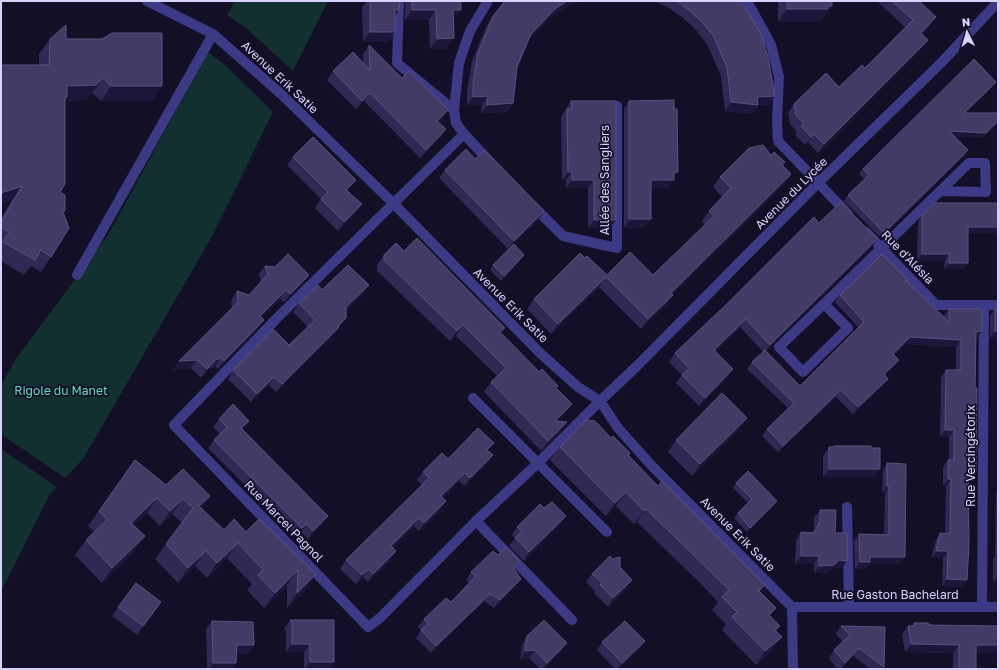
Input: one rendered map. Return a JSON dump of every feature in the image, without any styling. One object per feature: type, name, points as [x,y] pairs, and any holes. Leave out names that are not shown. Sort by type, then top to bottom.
[{"type":"street","name":"Avenue Erik Satie","points":[[147,1],[213,34],[281,94],[394,204],[540,353],[578,387],[600,401],[618,428],[651,464],[792,606]]},
{"type":"street","points":[[399,1],[397,63],[454,110]]},
{"type":"street","points":[[488,1],[470,31],[459,63],[454,110],[456,123],[464,134],[497,168]]},
{"type":"street","name":"Rue d'Alésia","points":[[747,1],[771,45],[779,77],[778,141],[936,305],[998,305]]},
{"type":"street","name":"Avenue du Lycée","points":[[600,401],[638,366],[818,183],[937,67],[998,2]]},
{"type":"street","points":[[77,276],[213,34]]},
{"type":"street","name":"Allée des Sangliers","points":[[524,197],[563,236],[617,248],[617,106]]},
{"type":"street","points":[[394,204],[464,134]]},
{"type":"street","points":[[824,304],[848,328],[803,372],[779,347],[824,304],[881,248],[940,191],[969,163],[985,163],[986,192],[940,191]]},
{"type":"street","name":"Rue Marcel Pagnol","points":[[394,204],[276,319],[174,425],[368,627],[380,618],[476,521],[538,463],[600,401]]},
{"type":"street","name":"Rue Vercingétorix","points":[[982,607],[984,305]]},
{"type":"street","points":[[473,398],[607,532]]},
{"type":"street","points":[[847,507],[848,607]]},
{"type":"street","points":[[476,521],[572,620]]},
{"type":"street","points":[[792,606],[793,669]]},
{"type":"street","name":"Rue Gaston Bachelard","points":[[792,606],[998,607]]},
{"type":"green space","points":[[235,1],[328,1],[293,71],[246,28],[227,15]]},
{"type":"green space","name":"Rigole du Manet","points":[[208,52],[224,64],[273,112],[214,233],[83,459],[65,478],[1,434],[1,386],[15,360],[108,235]]},
{"type":"green space","points":[[1,449],[57,487],[50,494],[1,592]]},
{"type":"building","points":[[370,1],[400,1],[399,10],[395,10],[395,32],[370,32]]},
{"type":"building","points":[[412,1],[461,1],[461,10],[453,10],[454,38],[437,39],[436,10],[412,10]]},
{"type":"building","points":[[505,1],[567,1],[555,9],[531,34],[517,67],[513,103],[487,105],[488,96],[473,97],[473,83],[478,53],[493,16]]},
{"type":"building","points":[[677,1],[740,1],[761,34],[768,57],[775,96],[757,97],[758,105],[731,102],[727,67],[713,35],[702,22]]},
{"type":"building","points":[[787,1],[832,1],[832,6],[828,6],[828,9],[787,9]]},
{"type":"building","points":[[892,1],[919,1],[936,17],[921,33],[928,40],[824,144],[814,134],[811,137],[801,126],[804,124],[796,115],[794,104],[826,73],[839,87],[862,65],[865,68],[913,20]]},
{"type":"building","points":[[66,25],[66,39],[102,39],[112,33],[162,33],[162,86],[111,86],[103,78],[96,85],[67,86],[67,97],[65,97],[65,184],[60,192],[65,195],[65,211],[63,212],[69,228],[51,257],[41,250],[35,260],[3,242],[9,232],[1,227],[1,222],[22,186],[1,193],[1,65],[49,65],[50,39]]},
{"type":"building","points":[[369,45],[402,78],[409,71],[448,110],[437,121],[446,129],[426,150],[370,93],[362,101],[333,71],[353,52],[370,70]]},
{"type":"building","points":[[974,59],[996,82],[964,113],[998,113],[998,121],[986,133],[949,131],[968,150],[884,233],[848,195],[869,175],[863,169]]},
{"type":"building","points":[[674,100],[674,109],[677,109],[678,172],[674,172],[674,180],[651,180],[651,219],[629,219],[629,101]]},
{"type":"building","points":[[571,101],[616,101],[616,220],[594,220],[594,180],[572,180],[572,172],[568,172],[567,109],[572,109]]},
{"type":"building","points":[[313,137],[356,180],[346,190],[362,204],[344,222],[321,199],[328,192],[293,157]]},
{"type":"building","points":[[763,145],[771,155],[774,152],[785,162],[782,165],[791,174],[671,293],[673,295],[648,319],[606,277],[558,324],[534,299],[580,253],[585,258],[587,256],[607,275],[630,252],[653,275],[714,216],[709,211],[731,188],[720,177],[749,148]]},
{"type":"building","points":[[466,149],[475,159],[485,150],[544,211],[514,241],[445,170]]},
{"type":"building","points":[[841,202],[877,239],[770,345],[746,319],[714,350],[733,369],[705,398],[682,375],[689,368],[675,353],[729,302],[814,217],[819,223]]},
{"type":"building","points":[[935,203],[998,203],[998,227],[968,227],[968,263],[949,263],[949,254],[922,254],[922,215]]},
{"type":"building","points":[[417,238],[505,328],[500,332],[539,372],[542,369],[558,386],[556,388],[572,404],[555,421],[567,422],[548,441],[491,382],[506,368],[463,325],[457,331],[384,260],[384,255],[396,243],[404,251]]},
{"type":"building","points":[[514,244],[524,255],[504,276],[493,265]]},
{"type":"building","points":[[288,254],[309,275],[290,294],[286,290],[260,316],[264,320],[224,361],[221,357],[217,360],[216,359],[207,369],[197,360],[179,361],[238,302],[237,291],[249,295],[268,274],[265,266],[275,267]]},
{"type":"building","points":[[882,254],[908,280],[906,281],[949,322],[949,309],[982,309],[982,331],[976,332],[976,471],[968,471],[969,544],[967,580],[947,579],[948,551],[936,551],[940,533],[950,534],[951,479],[948,479],[948,460],[954,460],[954,430],[945,430],[946,370],[961,370],[961,340],[910,337],[893,354],[899,360],[884,374],[888,379],[858,407],[841,390],[783,446],[767,429],[794,403],[752,362],[765,350],[800,386],[864,322],[840,295]]},
{"type":"building","points":[[348,265],[369,285],[346,307],[346,318],[338,326],[339,327],[282,384],[274,377],[257,394],[233,370],[273,329],[289,345],[315,320],[299,303],[318,285],[322,290]]},
{"type":"building","points":[[995,309],[998,309],[998,331],[995,331]]},
{"type":"building","points":[[722,393],[747,418],[700,464],[676,440]]},
{"type":"building","points":[[233,404],[249,421],[241,428],[328,516],[313,531],[307,524],[302,528],[214,440],[227,427],[219,419]]},
{"type":"building","points":[[586,420],[595,421],[611,438],[613,436],[630,453],[628,455],[658,486],[662,481],[765,585],[759,591],[776,608],[769,615],[780,626],[775,630],[782,637],[765,651],[732,617],[737,612],[722,597],[729,590],[709,570],[646,509],[644,511],[626,492],[615,503],[560,447]]},
{"type":"building","points":[[478,428],[494,443],[487,450],[493,455],[470,478],[465,473],[441,496],[446,501],[424,523],[419,518],[391,546],[396,551],[373,574],[369,569],[362,575],[346,560],[429,478],[423,472],[442,453],[448,459]]},
{"type":"building","points":[[871,446],[871,448],[880,448],[880,469],[829,469],[829,447]]},
{"type":"building","points":[[135,460],[166,485],[183,469],[210,496],[199,506],[224,530],[234,519],[246,532],[259,519],[316,574],[297,593],[298,570],[275,593],[258,575],[263,570],[238,543],[217,563],[206,551],[188,568],[166,544],[193,508],[183,499],[170,511],[157,498],[131,523],[145,536],[112,568],[86,540],[107,520],[99,511]]},
{"type":"building","points":[[887,463],[906,464],[905,557],[870,557],[870,562],[860,562],[859,534],[889,535],[889,486],[887,486]]},
{"type":"building","points":[[748,471],[777,501],[750,528],[738,513],[752,499],[736,483]]},
{"type":"building","points":[[552,502],[566,516],[529,552],[515,538],[522,531],[517,527],[540,504],[544,508]]},
{"type":"building","points":[[820,510],[836,510],[835,533],[847,533],[847,561],[839,560],[834,565],[819,566],[819,556],[801,556],[801,532],[814,533],[820,521]]},
{"type":"building","points":[[506,547],[520,562],[514,569],[521,579],[500,600],[490,594],[436,646],[421,630],[428,624],[424,619],[446,598],[451,602],[476,576],[471,572],[493,551],[498,555]]},
{"type":"building","points":[[610,556],[612,559],[620,557],[620,567],[632,580],[613,598],[600,585],[602,583],[592,574]]},
{"type":"building","points":[[136,583],[161,602],[143,626],[118,607]]},
{"type":"building","points":[[290,620],[334,620],[334,662],[310,662],[310,644],[292,644],[292,622]]},
{"type":"building","points":[[544,620],[567,643],[547,663],[535,650],[525,651],[527,636]]},
{"type":"building","points":[[212,621],[253,622],[254,645],[237,645],[236,663],[213,663]]},
{"type":"building","points":[[625,621],[645,641],[622,663],[602,642]]},
{"type":"building","points":[[914,623],[928,623],[929,625],[998,626],[998,645],[976,645],[976,669],[959,669],[959,645],[911,644],[908,626],[914,626]]},
{"type":"building","points":[[841,626],[885,627],[884,667],[859,648],[845,663],[834,650],[850,635]]}]
